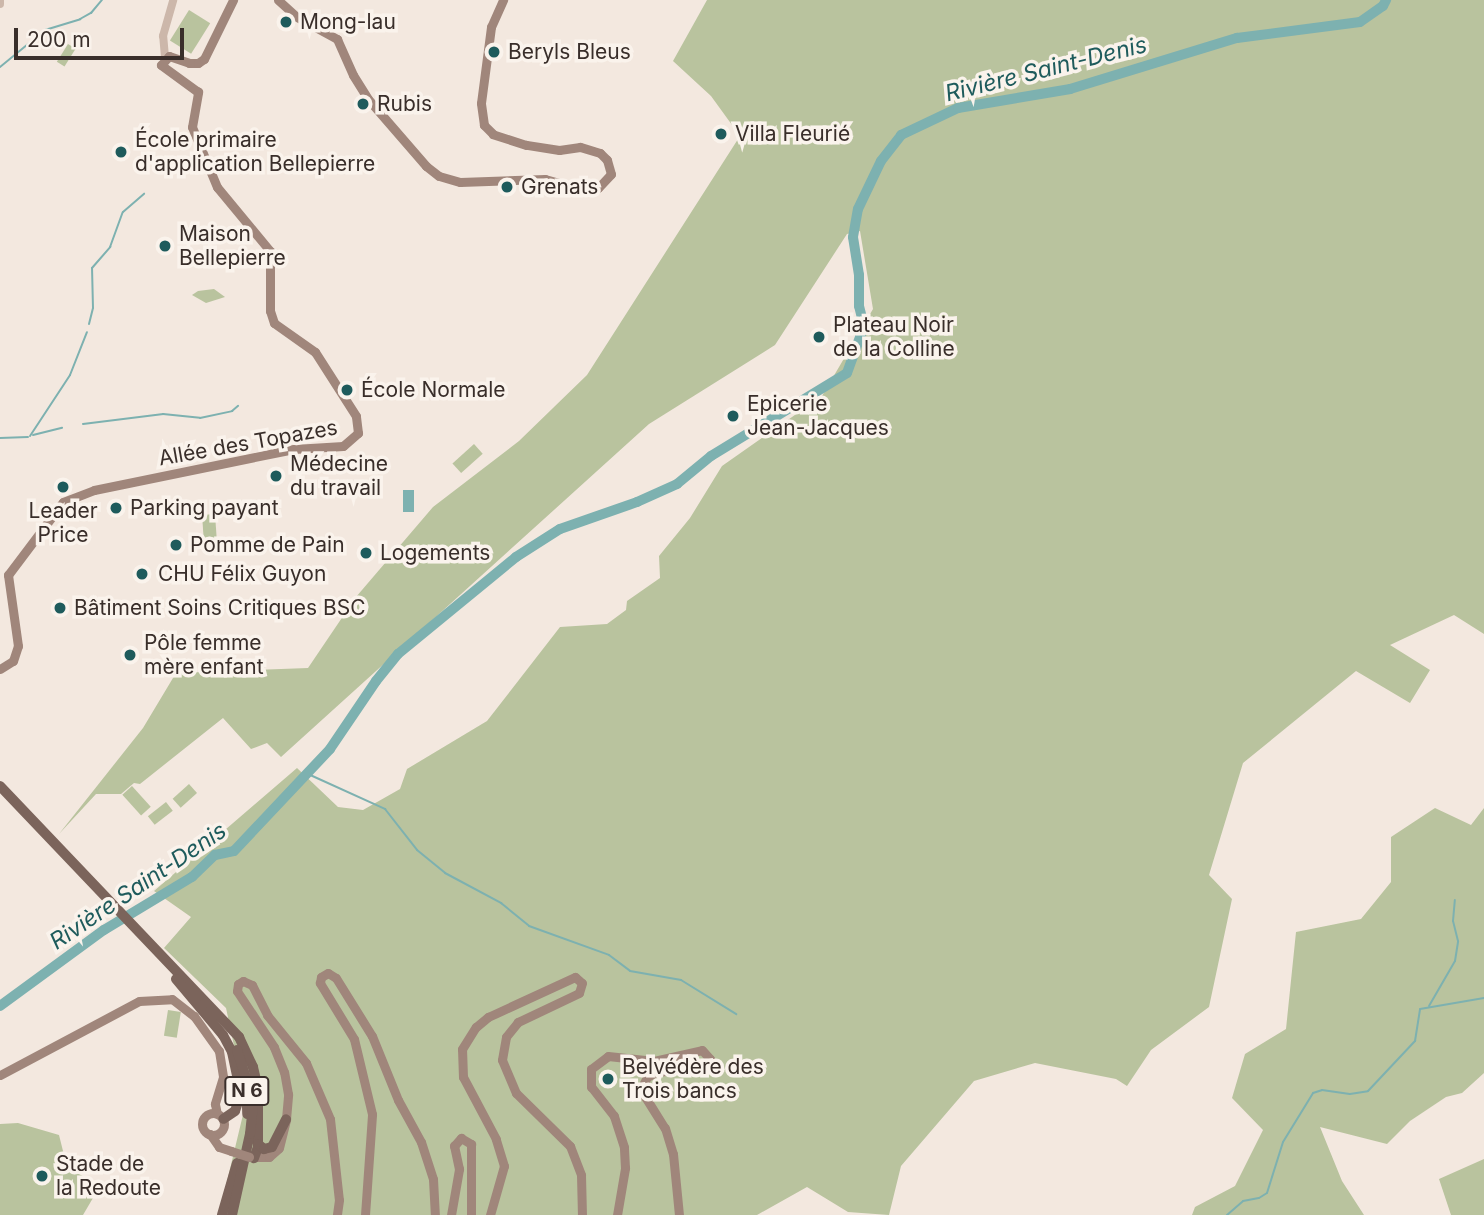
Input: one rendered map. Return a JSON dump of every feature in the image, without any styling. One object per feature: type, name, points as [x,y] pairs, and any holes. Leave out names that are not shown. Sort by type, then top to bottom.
[{"type":"main road","points":[[166,57],[189,63],[201,62],[233,0]]},
{"type":"main road","points":[[278,0],[297,18],[337,39],[353,75],[369,99],[426,166],[439,176],[460,182],[545,179],[581,189],[598,188],[611,174],[607,160],[600,153],[580,147],[559,150],[526,145],[493,134],[484,125],[481,103],[491,27],[503,0]]},
{"type":"main road","name":"Allée des Topazes","points":[[13,662],[18,646],[8,575],[63,502],[94,490],[294,449],[343,446],[358,433],[356,416],[315,352],[274,323],[271,317],[270,250],[216,187],[192,127],[198,92],[162,67],[161,63],[166,57]]},
{"type":"main road","points":[[0,663],[13,662]]},
{"type":"main road","points":[[0,669],[13,662]]},
{"type":"main road","name":"N 6","points":[[0,786],[13,805],[228,1029],[239,1049],[251,1081],[253,1112],[232,1215]]},
{"type":"main road","name":"N 6","points":[[0,796],[13,805]]},
{"type":"main road","points":[[365,1215],[372,1114],[354,1039],[321,988],[320,979],[328,973],[336,978],[372,1036],[398,1100],[421,1142],[433,1179],[435,1215]]},
{"type":"main road","points":[[490,1215],[504,1166],[496,1139],[463,1077],[462,1049],[476,1027],[488,1017],[575,977],[582,983],[579,993],[518,1022],[506,1037],[502,1060],[516,1093],[570,1146],[581,1175],[582,1215]]},
{"type":"main road","points":[[185,984],[223,1035],[232,1052],[239,1084],[235,1111],[216,1116],[203,1126],[219,1147],[252,1157],[265,1158],[274,1154],[282,1140],[288,1094],[284,1072],[274,1047],[236,988],[240,982],[252,985],[267,1015],[306,1063],[319,1091],[334,1133],[339,1200],[337,1215]]},
{"type":"main road","points":[[185,984],[225,1020],[248,1053],[258,1088],[258,1144],[252,1157]]},
{"type":"main road","name":"N 6","points":[[185,984],[227,1033],[237,1051],[246,1079],[248,1098],[244,1138],[222,1215]]},
{"type":"main road","points":[[0,1075],[139,1001],[161,997],[183,1005],[219,1051],[223,1077],[217,1096],[211,1102],[222,1141],[230,1150]]},
{"type":"main road","points":[[617,1215],[625,1168],[624,1147],[614,1116],[591,1087],[591,1069],[608,1056],[654,1061],[702,1050],[707,1052],[710,1059],[703,1067],[656,1072],[648,1077],[643,1085],[644,1095],[665,1128],[673,1154],[679,1215]]},
{"type":"main road","points":[[258,1144],[264,1149],[272,1147],[286,1119]]},
{"type":"main road","points":[[210,1134],[221,1131]]},
{"type":"main road","points":[[451,1215],[459,1169],[454,1146],[461,1138],[471,1144],[471,1215]]},
{"type":"street","points":[[166,57],[163,36],[173,0]]},
{"type":"green space","points":[[707,0],[1484,0],[1484,634],[1454,615],[1390,645],[1430,670],[1410,703],[1356,671],[1243,763],[1209,875],[1232,899],[1209,1007],[1151,1050],[1127,1086],[1116,1079],[1035,1063],[974,1081],[901,1166],[889,1215],[848,1212],[807,1187],[757,1215],[219,1215],[246,1102],[226,1008],[164,948],[191,917],[154,891],[297,768],[338,807],[363,810],[400,789],[407,769],[487,721],[560,627],[607,624],[626,610],[627,601],[660,578],[659,556],[690,518],[722,466],[822,396],[873,309],[860,231],[847,234],[775,345],[649,424],[281,757],[267,743],[251,749],[223,718],[140,784],[134,783],[121,794],[96,794],[59,834],[143,728],[176,673],[308,668],[356,597],[433,507],[519,441],[587,375],[740,136],[711,96],[673,61]]},
{"type":"green space","points":[[189,10],[210,23],[191,54],[170,41]]},
{"type":"green space","points":[[68,44],[76,49],[65,67],[57,62]]},
{"type":"green space","points":[[214,289],[225,297],[206,303],[192,295],[198,291]]},
{"type":"green space","points":[[474,444],[483,454],[461,473],[452,463]]},
{"type":"green space","points":[[215,514],[217,544],[204,545],[202,515]]},
{"type":"green space","points":[[189,784],[197,793],[181,808],[173,799]]},
{"type":"green space","points":[[132,786],[151,807],[141,816],[122,795]]},
{"type":"green space","points":[[166,802],[173,811],[155,825],[148,816]]},
{"type":"green space","points":[[1435,808],[1471,825],[1484,808],[1484,1073],[1462,1093],[1446,1097],[1410,1121],[1387,1144],[1320,1127],[1342,1181],[1364,1215],[1192,1215],[1195,1207],[1235,1186],[1263,1130],[1232,1098],[1245,1054],[1286,1029],[1296,932],[1361,919],[1391,882],[1391,837]]},
{"type":"green space","points":[[168,1010],[181,1012],[177,1038],[164,1036]]},
{"type":"green space","name":"Stade de la Redoute","points":[[18,1123],[59,1135],[67,1167],[100,1186],[83,1215],[0,1215],[0,1124]]},
{"type":"green space","points":[[1484,1159],[1484,1215],[1451,1215],[1439,1179]]},
{"type":"water","points":[[403,490],[414,490],[414,512],[403,512]]},
{"type":"waterway","points":[[0,67],[45,30],[80,19],[91,13],[102,0]]},
{"type":"waterway","name":"Rivière Saint-Denis","points":[[0,1006],[104,930],[192,877],[215,855],[234,851],[330,749],[376,681],[398,654],[516,557],[560,529],[637,502],[677,484],[711,456],[847,373],[864,326],[859,306],[859,275],[853,237],[858,209],[881,161],[901,135],[958,108],[1070,89],[1237,38],[1360,22],[1383,6],[1386,0]]},
{"type":"waterway","points":[[89,324],[93,308],[92,268],[110,247],[123,212],[144,194]]},
{"type":"waterway","points":[[30,436],[70,375],[87,332]]},
{"type":"waterway","points":[[83,424],[163,414],[200,418],[232,411],[238,406]]},
{"type":"waterway","points":[[33,435],[62,428]]},
{"type":"waterway","points":[[0,438],[28,437]]},
{"type":"waterway","points":[[308,774],[385,809],[417,850],[445,873],[501,903],[529,926],[609,955],[630,971],[681,980],[736,1014]]},
{"type":"waterway","points":[[1429,1006],[1455,961],[1458,941],[1453,921],[1455,900]]},
{"type":"waterway","points":[[1227,1215],[1243,1201],[1259,1198],[1267,1193],[1283,1142],[1313,1093],[1322,1090],[1350,1094],[1368,1091],[1415,1041],[1420,1009],[1484,998]]},
{"type":"place","name":"Mong-lau","points":[[286,22]]},
{"type":"place","name":"Beryls Bleus","points":[[494,52]]},
{"type":"place","name":"Rubis","points":[[363,104]]},
{"type":"place","name":"Villa Fleurié","points":[[721,134]]},
{"type":"place","name":"École primaire d'application Bellepierre","points":[[121,152]]},
{"type":"place","name":"Grenats","points":[[507,187]]},
{"type":"place","name":"Maison Bellepierre","points":[[165,246]]},
{"type":"place","name":"Plateau Noir de la Colline","points":[[819,337]]},
{"type":"place","name":"École Normale","points":[[347,390]]},
{"type":"place","name":"Epicerie Jean-Jacques","points":[[733,416]]},
{"type":"place","name":"Médecine du travail","points":[[276,476]]},
{"type":"place","name":"Leader Price","points":[[63,487]]},
{"type":"place","name":"Parking payant","points":[[116,508]]},
{"type":"place","name":"Pomme de Pain","points":[[176,545]]},
{"type":"place","name":"Logements","points":[[366,553]]},
{"type":"place","name":"CHU Félix Guyon","points":[[142,574]]},
{"type":"place","name":"Bâtiment Soins Critiques BSC","points":[[60,608]]},
{"type":"place","name":"Pôle femme mère enfant","points":[[130,655]]},
{"type":"place","name":"Belvédère des Trois bancs","points":[[608,1079]]},
{"type":"place","name":"Stade de la Redoute","points":[[42,1176]]}]
